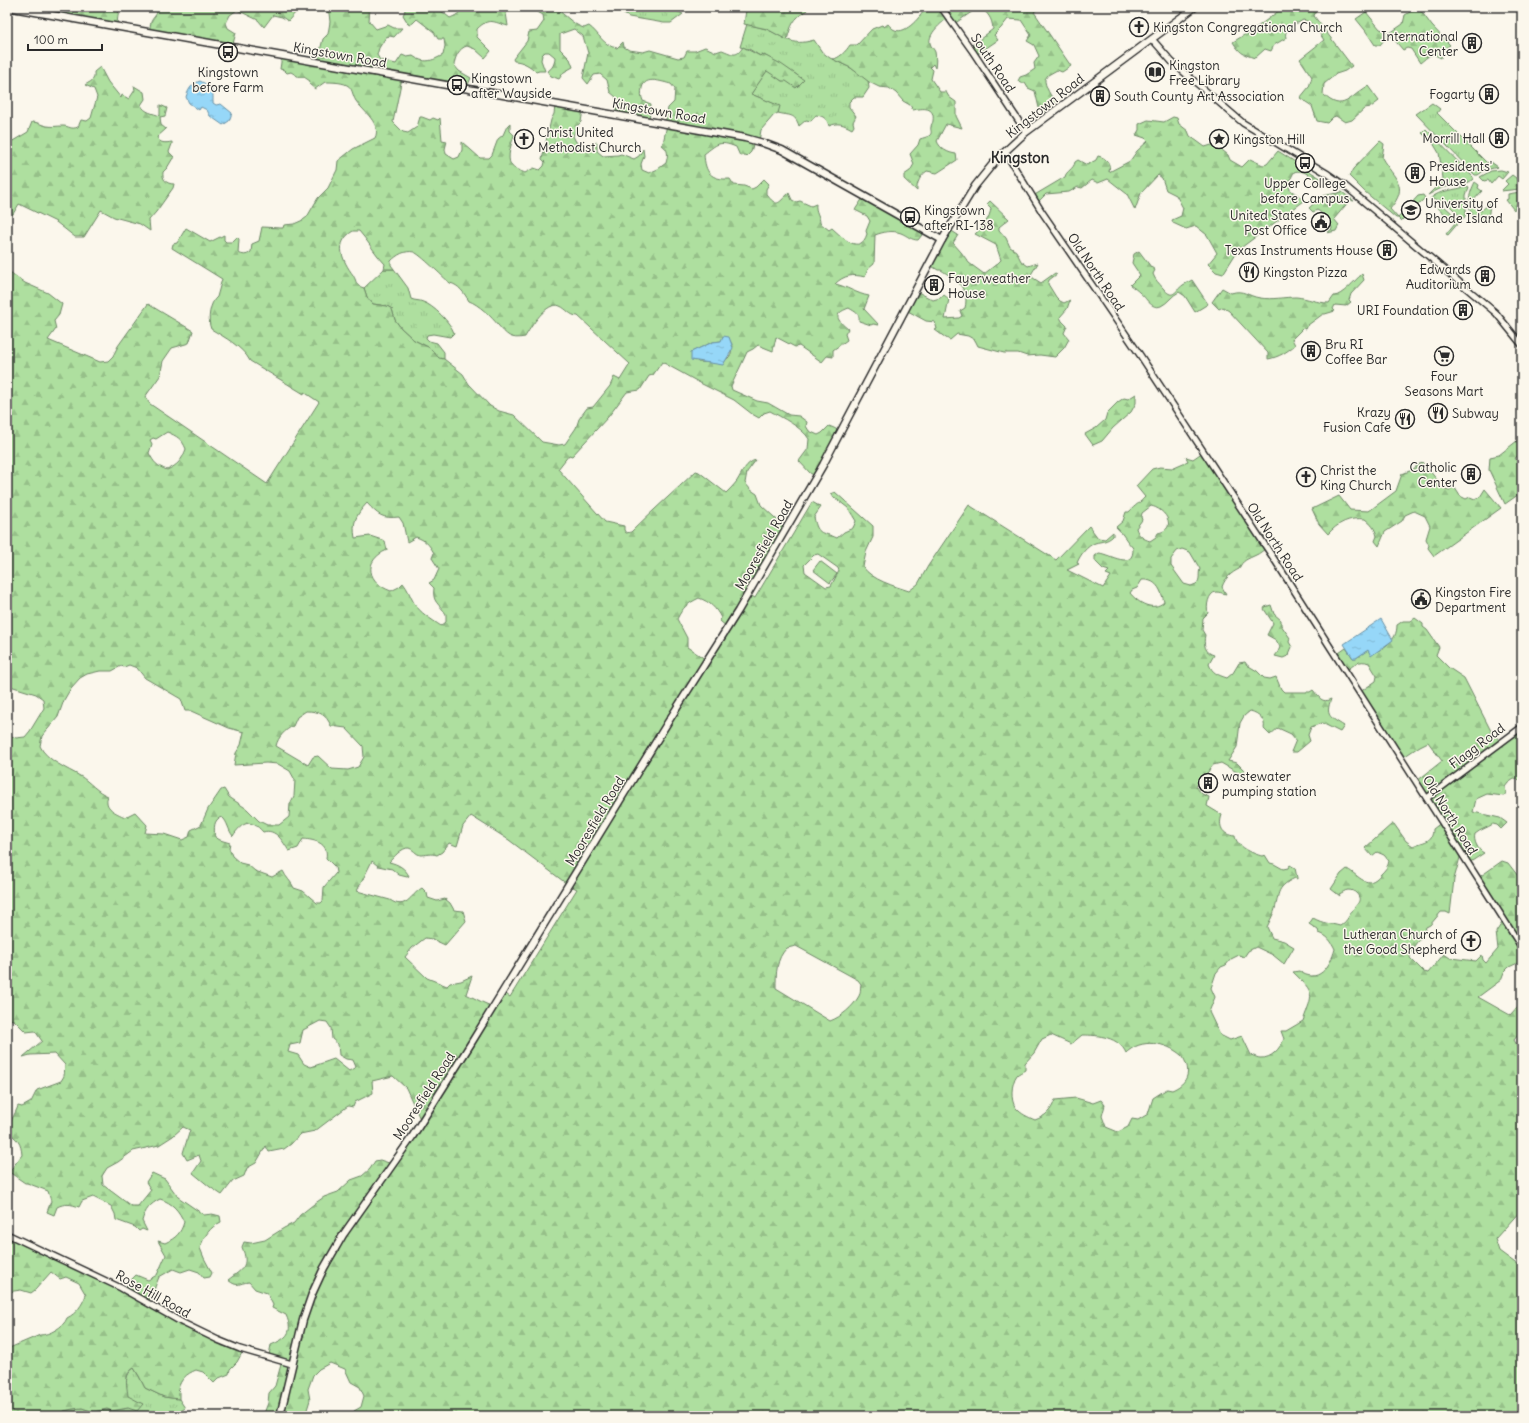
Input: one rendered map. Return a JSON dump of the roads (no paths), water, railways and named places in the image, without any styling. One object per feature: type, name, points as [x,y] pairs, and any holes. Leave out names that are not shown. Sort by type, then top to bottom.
[{"type":"main road","name":"Kingstown Road","points":[[7,7],[751,140],[782,150],[942,240],[974,186],[992,165],[1026,132],[1195,7]]},
{"type":"main road","name":"Mooresfield Road","points":[[280,1416],[303,1320],[312,1294],[324,1268],[343,1235],[412,1137],[470,1046],[668,722],[738,611],[824,465],[942,240]]},
{"type":"street","name":"South Road","points":[[941,7],[1026,132]]},
{"type":"street","points":[[1152,39],[1172,62],[1243,123],[1344,185],[1496,313],[1522,345]]},
{"type":"street","name":"Old North Road","points":[[1005,152],[1042,212],[1136,350],[1283,573],[1522,948]]},
{"type":"street","name":"Flagg Road","points":[[1427,798],[1522,727]]},
{"type":"street","name":"Rose Hill Road","points":[[7,1234],[106,1280],[183,1323],[218,1340],[240,1349],[292,1364]]},
{"type":"water","points":[[200,81],[212,89],[213,103],[216,105],[221,104],[232,113],[229,121],[223,125],[210,116],[207,110],[201,107],[199,110],[189,103],[186,97],[188,91],[193,85]]},
{"type":"water","points":[[723,336],[729,337],[733,348],[723,365],[691,360],[691,352],[713,342],[721,341]]},
{"type":"water","points":[[1381,619],[1393,640],[1371,656],[1368,650],[1356,658],[1353,658],[1344,644]]},
{"type":"place","name":"Kingston Congregational Church","points":[[1139,27]]},
{"type":"place","name":"International Center","points":[[1472,43]]},
{"type":"place","name":"Kingstown before Farm","points":[[228,52]]},
{"type":"place","name":"Kingston Free Library","points":[[1155,72]]},
{"type":"place","name":"Kingstown after Wayside","points":[[457,85]]},
{"type":"place","name":"Fogarty","points":[[1489,94]]},
{"type":"place","name":"South County Art Association","points":[[1100,96]]},
{"type":"place","name":"Morrill Hall","points":[[1499,138]]},
{"type":"place","name":"Christ United Methodist Church","points":[[524,139]]},
{"type":"place","name":"Kingston Hill","points":[[1219,139]]},
{"type":"place","name":"Upper College before Campus","points":[[1305,163]]},
{"type":"place","name":"Presidents' House","points":[[1415,173]]},
{"type":"place","name":"University of Rhode Island","points":[[1411,210]]},
{"type":"place","name":"Kingstown after RI-138","points":[[910,217]]},
{"type":"place","name":"United States Post Office","points":[[1321,222]]},
{"type":"place","name":"Texas Instruments House","points":[[1387,250]]},
{"type":"place","name":"Kingston Pizza","points":[[1249,272]]},
{"type":"place","name":"Edwards Auditorium","points":[[1485,276]]},
{"type":"place","name":"Fayerweather House","points":[[934,285]]},
{"type":"place","name":"URI Foundation","points":[[1463,310]]},
{"type":"place","name":"Bru RI Coffee Bar","points":[[1311,351]]},
{"type":"place","name":"Four Seasons Mart","points":[[1444,356]]},
{"type":"place","name":"Subway","points":[[1438,413]]},
{"type":"place","name":"Krazy Fusion Cafe","points":[[1405,419]]},
{"type":"place","name":"Catholic Center","points":[[1471,474]]},
{"type":"place","name":"Christ the King Church","points":[[1306,477]]},
{"type":"place","name":"Kingston Fire Department","points":[[1421,599]]},
{"type":"place","name":"wastewater pumping station","points":[[1208,783]]},
{"type":"place","name":"Lutheran Church of the Good Shepherd","points":[[1471,941]]},
{"type":"district","name":"Kingston","points":[[1020,157]]}]
